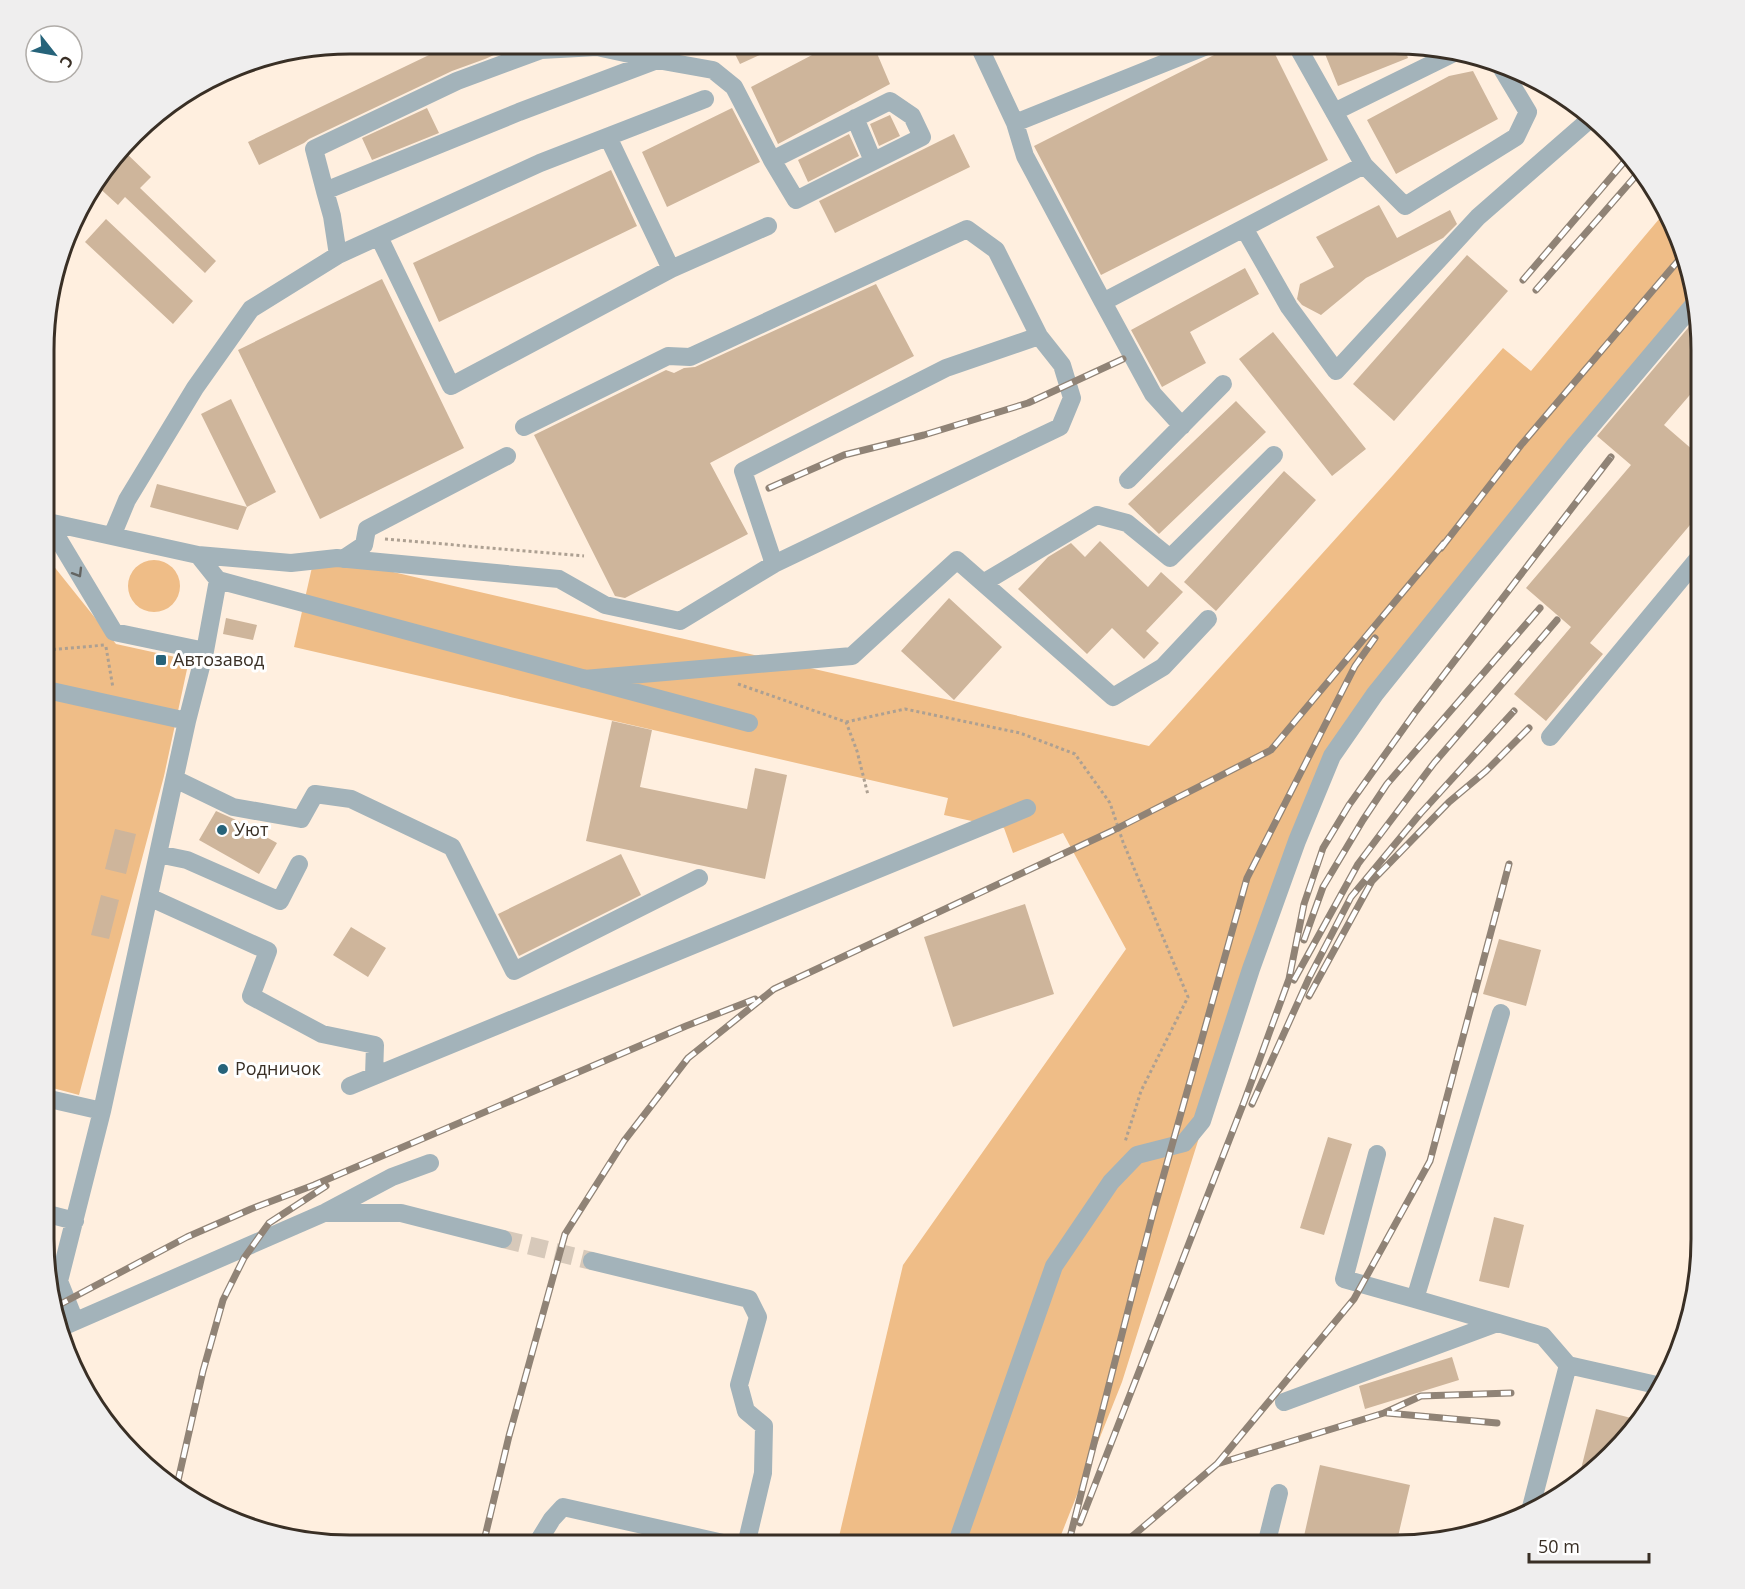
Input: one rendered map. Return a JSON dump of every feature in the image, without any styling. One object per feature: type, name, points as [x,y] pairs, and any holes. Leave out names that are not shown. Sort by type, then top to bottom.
[{"type":"street","points":[[338,255],[332,216],[314,149],[457,81],[530,54]]},
{"type":"street","points":[[629,54],[713,70],[734,87],[772,160],[796,200],[922,137],[912,116],[890,101],[772,160]]},
{"type":"street","points":[[983,54],[1015,123],[1025,156],[1103,302],[1153,394],[1182,426]]},
{"type":"street","points":[[1015,123],[1187,54]]},
{"type":"street","points":[[1302,54],[1364,165],[1405,206],[1516,137],[1528,111],[1507,77]]},
{"type":"street","points":[[1334,112],[1428,56]]},
{"type":"street","points":[[325,192],[519,112],[657,60]]},
{"type":"street","points":[[112,536],[127,500],[195,388],[251,309],[338,255],[540,163],[705,99]]},
{"type":"street","points":[[855,118],[873,161]]},
{"type":"street","points":[[1244,228],[1289,307],[1336,370],[1478,217],[1585,124]]},
{"type":"street","points":[[608,137],[671,269]]},
{"type":"street","points":[[1103,302],[1364,165]]},
{"type":"street","points":[[379,237],[451,386],[671,269],[768,225]]},
{"type":"street","points":[[54,523],[198,555],[291,563],[343,559],[559,579],[605,605],[680,621],[774,564],[1060,427],[1072,398],[1062,365],[1040,336],[996,250],[967,229],[690,357],[668,356],[524,428]]},
{"type":"street","points":[[960,1535],[1054,1266],[1111,1182],[1137,1155],[1184,1143],[1202,1121],[1251,969],[1297,841],[1332,756],[1375,694],[1576,444],[1688,311]]},
{"type":"street","points":[[774,564],[743,471],[946,368],[1040,336]]},
{"type":"street","points":[[1128,480],[1223,384]]},
{"type":"street","points":[[983,583],[1097,515],[1127,523],[1170,558],[1274,455]]},
{"type":"street","points":[[343,559],[364,545],[367,529],[507,456]]},
{"type":"street","points":[[54,533],[110,639],[205,651]]},
{"type":"street","points":[[198,555],[219,580],[749,723]]},
{"type":"street","points":[[585,679],[852,656],[957,560],[1113,697],[1163,668],[1208,619]]},
{"type":"street","points":[[1550,737],[1691,567]]},
{"type":"street","points":[[219,580],[102,1111],[59,1281],[68,1325],[324,1213],[392,1177],[429,1163]]},
{"type":"street","points":[[54,692],[187,720]]},
{"type":"street","points":[[175,779],[233,807],[301,819],[315,794],[351,799],[452,847],[514,971],[699,878]]},
{"type":"street","points":[[350,1086],[1027,808]]},
{"type":"street","points":[[158,854],[187,860],[280,901],[298,864]]},
{"type":"street","points":[[149,897],[268,951],[251,996],[322,1034],[375,1045],[374,1076]]},
{"type":"street","points":[[1415,1299],[1501,1013]]},
{"type":"street","points":[[54,1100],[102,1111]]},
{"type":"street","points":[[1377,1154],[1344,1280],[1543,1336],[1568,1365],[1653,1384]]},
{"type":"street","points":[[324,1213],[400,1213],[503,1239]]},
{"type":"street","points":[[54,1216],[75,1221]]},
{"type":"street","points":[[592,1261],[749,1299],[758,1317],[739,1385],[746,1411],[764,1426],[763,1473],[748,1535]]},
{"type":"street","points":[[1284,1401],[1497,1323]]},
{"type":"street","points":[[1533,1500],[1568,1365]]},
{"type":"street","points":[[1268,1535],[1279,1493]]},
{"type":"street","points":[[543,1535],[552,1519],[563,1507],[688,1535]]},
{"type":"path","points":[[365,538],[584,556]]},
{"type":"path","points":[[54,649],[110,639],[117,705]]},
{"type":"path","points":[[728,680],[846,722],[906,709],[1020,733],[1075,754],[1110,803],[1188,998],[1141,1091],[1122,1152]]},
{"type":"path","points":[[846,722],[857,751],[868,795]]},
{"type":"shaded area","points":[[1660,218],[1681,274],[1687,307],[1347,719],[1250,976],[1122,1382],[1061,1535],[839,1535],[903,1265],[1126,949],[1063,833],[1013,853],[1004,828],[944,815],[948,798],[294,647],[315,554],[1149,746],[1393,475],[1503,348],[1531,371]]},
{"type":"shaded area","points":[[154,560],[164,562],[172,568],[178,576],[180,586],[178,596],[172,604],[164,610],[154,612],[144,610],[136,604],[130,596],[128,586],[130,576],[136,568],[144,562]]},
{"type":"shaded area","points":[[54,566],[116,644],[189,660],[164,776],[79,1095],[54,1088]]},
{"type":"building","points":[[431,54],[496,54],[452,71],[259,165],[248,142]]},
{"type":"building","points":[[735,54],[762,54],[740,64]]},
{"type":"building","points":[[814,54],[877,54],[890,84],[778,144],[751,87]]},
{"type":"building","points":[[1216,54],[1275,54],[1328,160],[1101,275],[1034,146]]},
{"type":"building","points":[[1325,54],[1407,55],[1408,58],[1338,86]]},
{"type":"building","points":[[1473,71],[1498,119],[1396,174],[1367,120],[1449,76]]},
{"type":"building","points":[[427,108],[439,133],[372,160],[362,138]]},
{"type":"building","points":[[732,108],[760,162],[667,207],[642,152]]},
{"type":"building","points":[[890,115],[900,136],[879,146],[870,124]]},
{"type":"building","points":[[849,134],[859,156],[808,182],[798,160]]},
{"type":"building","points":[[954,134],[970,167],[835,233],[819,201]]},
{"type":"building","points":[[128,155],[151,177],[140,188],[216,261],[205,273],[125,197],[118,205],[102,190]]},
{"type":"building","points":[[611,170],[637,226],[439,322],[413,263]]},
{"type":"building","points":[[1379,205],[1397,238],[1450,210],[1457,224],[1443,238],[1366,278],[1321,315],[1302,305],[1297,299],[1300,284],[1334,267],[1316,237]]},
{"type":"building","points":[[106,219],[193,301],[173,324],[85,242]]},
{"type":"building","points":[[1467,255],[1508,291],[1394,421],[1353,384]]},
{"type":"building","points":[[1245,268],[1259,294],[1190,332],[1206,363],[1162,387],[1131,330]]},
{"type":"building","points":[[382,279],[464,448],[320,519],[238,350]]},
{"type":"building","points":[[876,284],[914,356],[710,463],[748,534],[625,598],[615,596],[534,435],[666,370],[674,373],[684,368],[695,367]]},
{"type":"building","points":[[1689,326],[1691,394],[1664,425],[1691,448],[1691,524],[1590,643],[1603,654],[1546,721],[1514,694],[1571,627],[1526,588],[1631,465],[1597,436]]},
{"type":"building","points":[[1273,332],[1366,449],[1332,476],[1239,359]]},
{"type":"building","points":[[231,399],[276,492],[247,507],[201,414]]},
{"type":"building","points":[[1236,401],[1266,432],[1159,534],[1128,504]]},
{"type":"building","points":[[1284,471],[1316,500],[1216,611],[1184,582]]},
{"type":"building","points":[[157,484],[247,507],[238,530],[150,507]]},
{"type":"building","points":[[1100,541],[1148,587],[1161,572],[1183,592],[1146,631],[1159,643],[1144,659],[1112,628],[1087,654],[1018,589],[1048,557],[1071,543],[1085,557]]},
{"type":"building","points":[[949,598],[1002,647],[954,700],[901,651]]},
{"type":"building","points":[[226,618],[257,625],[253,640],[223,634]]},
{"type":"building","points":[[612,721],[652,730],[640,787],[747,809],[755,768],[787,775],[765,879],[586,841]]},
{"type":"building","points":[[216,811],[277,843],[259,874],[199,840]]},
{"type":"building","points":[[115,829],[136,834],[126,874],[105,869]]},
{"type":"building","points":[[621,854],[641,895],[519,956],[498,914]]},
{"type":"building","points":[[101,895],[119,900],[109,939],[91,935]]},
{"type":"building","points":[[1025,904],[1054,994],[953,1027],[924,937]]},
{"type":"building","points":[[351,927],[386,948],[368,977],[333,955]]},
{"type":"building","points":[[1499,939],[1541,950],[1526,1006],[1483,994]]},
{"type":"building","points":[[1328,1137],[1352,1144],[1324,1235],[1300,1228]]},
{"type":"building","points":[[1494,1217],[1524,1225],[1509,1288],[1479,1281]]},
{"type":"building","points":[[1452,1357],[1459,1380],[1365,1409],[1359,1386]]},
{"type":"building","points":[[1596,1409],[1631,1418],[1604,1448],[1581,1469]]},
{"type":"building","points":[[1320,1465],[1410,1485],[1398,1535],[1304,1535]]},
{"type":"tunnel","points":[[503,1239],[592,1261]]},
{"type":"railway","points":[[1523,280],[1624,163]]},
{"type":"railway","points":[[1536,290],[1635,177]]},
{"type":"railway","points":[[1441,548],[1521,445],[1677,262]]},
{"type":"railway","points":[[769,488],[844,455],[924,435],[1028,403],[1123,359]]},
{"type":"railway","points":[[1080,1523],[1244,1102],[1289,979],[1304,904],[1323,848],[1349,805],[1416,711],[1611,457]]},
{"type":"railway","points":[[485,1535],[509,1436],[565,1234],[624,1141],[688,1058],[774,989],[1112,831],[1271,750],[1444,543]]},
{"type":"railway","points":[[1304,940],[1323,887],[1387,784],[1540,608]]},
{"type":"railway","points":[[1294,980],[1358,864],[1434,763],[1557,620]]},
{"type":"railway","points":[[1071,1535],[1153,1213],[1247,878],[1355,666],[1375,638]]},
{"type":"railway","points":[[1252,1104],[1309,978],[1351,897],[1420,814],[1514,711]]},
{"type":"railway","points":[[1309,996],[1372,881],[1449,802],[1486,771],[1529,728]]},
{"type":"railway","points":[[1217,1464],[1354,1299],[1430,1161],[1509,864]]},
{"type":"railway","points":[[61,1304],[187,1237],[755,999]]},
{"type":"railway","points":[[178,1480],[203,1371],[223,1300],[244,1258],[269,1223],[326,1186]]},
{"type":"railway","points":[[1134,1535],[1217,1464],[1384,1413],[1421,1396],[1511,1393]]},
{"type":"railway","points":[[1387,1413],[1497,1423]]},
{"type":"place","name":"Автозавод","points":[[161,660]]},
{"type":"place","name":"Уют","points":[[222,830]]},
{"type":"place","name":"Родничок","points":[[223,1069]]}]
